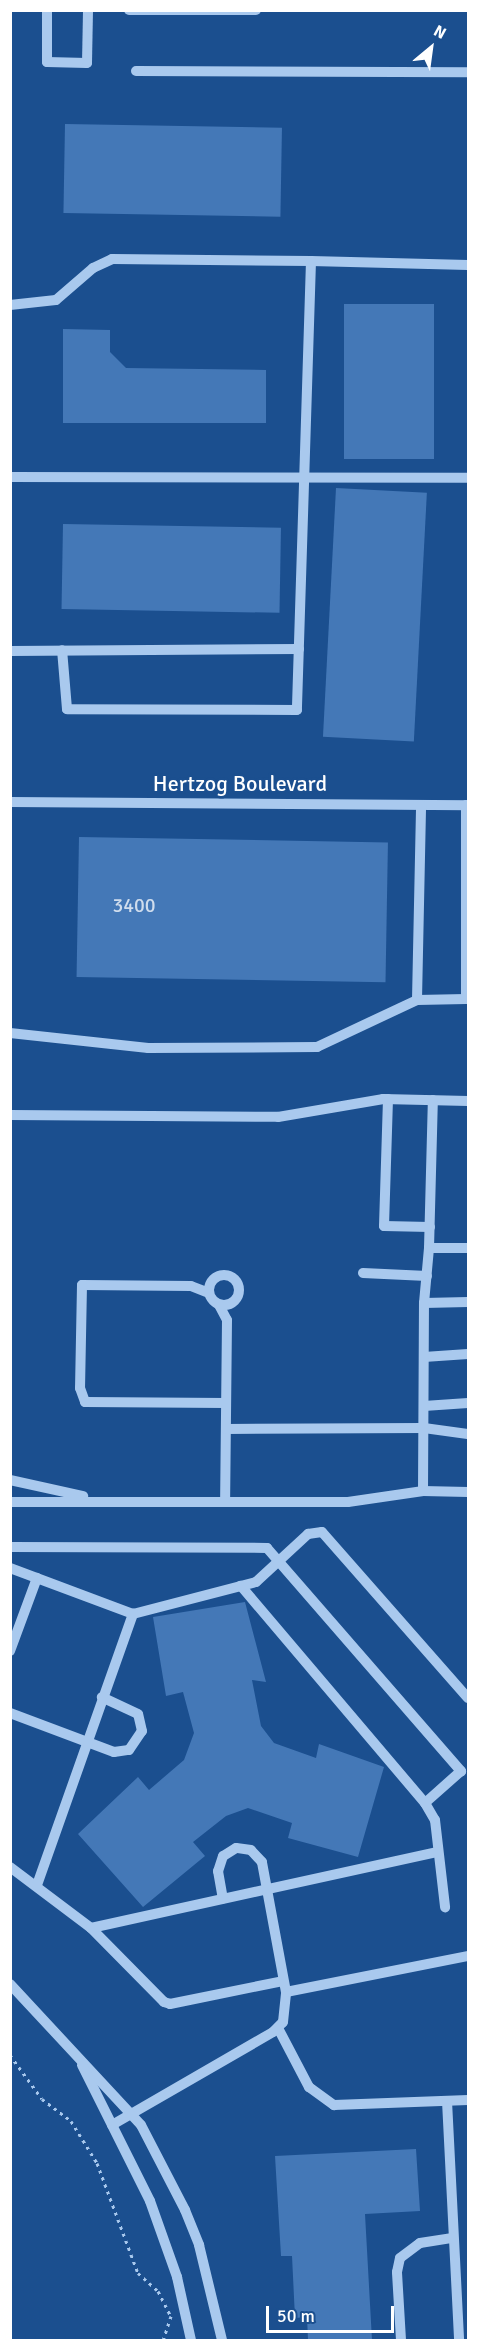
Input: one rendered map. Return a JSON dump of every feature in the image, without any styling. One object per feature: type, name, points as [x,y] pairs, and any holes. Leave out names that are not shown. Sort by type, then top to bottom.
[{"type":"street","points":[[47,10],[47,62],[87,63],[88,10]]},
{"type":"street","points":[[129,10],[256,10]]},
{"type":"street","points":[[136,71],[468,72]]},
{"type":"street","points":[[10,305],[56,300],[93,268],[112,259],[468,265]]},
{"type":"street","points":[[62,650],[67,709],[297,710],[311,261]]},
{"type":"street","points":[[10,477],[468,478]]},
{"type":"street","points":[[10,651],[299,649]]},
{"type":"street","name":"Hertzog Boulevard","points":[[10,802],[467,805]]},
{"type":"street","points":[[417,1000],[421,805]]},
{"type":"street","points":[[10,1033],[148,1048],[317,1047],[417,1000],[466,999],[467,805]]},
{"type":"street","points":[[388,1099],[384,1226],[430,1227]]},
{"type":"street","points":[[10,1115],[278,1117],[388,1099],[468,1101]]},
{"type":"street","points":[[423,1491],[424,1303],[430,1227],[433,1100]]},
{"type":"street","points":[[429,1248],[468,1248]]},
{"type":"street","points":[[363,1274],[427,1276]]},
{"type":"street","points":[[209,1293],[216,1277],[227,1275],[236,1281],[237,1297],[230,1304],[219,1305]]},
{"type":"street","points":[[225,1500],[227,1320],[219,1305],[209,1293],[191,1286],[82,1285],[80,1388],[85,1402],[226,1403]]},
{"type":"street","points":[[424,1303],[468,1302]]},
{"type":"street","points":[[424,1356],[468,1354]]},
{"type":"street","points":[[424,1406],[468,1403]]},
{"type":"street","points":[[226,1429],[424,1428],[468,1434]]},
{"type":"street","points":[[10,1480],[101,1500]]},
{"type":"street","points":[[10,1502],[225,1500],[348,1502],[423,1491],[468,1492]]},
{"type":"street","points":[[10,1568],[133,1614],[256,1582],[315,1530],[328,1535],[468,1698]]},
{"type":"street","points":[[10,1547],[267,1548],[461,1771],[425,1803]]},
{"type":"street","points":[[10,1651],[37,1578]]},
{"type":"street","points":[[241,1586],[425,1803],[435,1820],[445,1907]]},
{"type":"street","points":[[36,1885],[133,1614]]},
{"type":"street","points":[[10,1713],[86,1742],[121,1752],[141,1737],[142,1722],[132,1708],[102,1696]]},
{"type":"street","points":[[112,2125],[278,2028],[285,2017],[286,1992],[267,1890],[258,1855],[236,1848],[219,1863],[223,1899]]},
{"type":"street","points":[[91,1928],[438,1852]]},
{"type":"street","points":[[10,1867],[91,1928],[157,1998],[170,2004],[284,1981]]},
{"type":"street","points":[[286,1992],[468,1956]]},
{"type":"street","points":[[10,1984],[141,2125],[185,2210],[206,2270],[222,2340]]},
{"type":"street","points":[[278,2028],[309,2087],[325,2102],[351,2107],[468,2100]]},
{"type":"street","points":[[75,2052],[150,2201],[171,2255],[191,2340]]},
{"type":"street","points":[[447,2101],[459,2340]]},
{"type":"street","points":[[401,2340],[397,2272],[400,2258],[420,2243],[453,2238]]},
{"type":"path","points":[[10,2055],[42,2099],[71,2121],[97,2163],[138,2273],[158,2291],[171,2316],[163,2340]]},
{"type":"building","points":[[65,124],[282,128],[280,217],[63,213]]},
{"type":"building","points":[[344,304],[434,304],[434,459],[344,459]]},
{"type":"building","points":[[63,329],[110,330],[110,352],[126,368],[266,370],[266,423],[63,423]]},
{"type":"building","points":[[336,488],[427,493],[414,741],[323,737]]},
{"type":"building","points":[[63,524],[281,528],[279,613],[62,609]]},
{"type":"building","points":[[79,837],[388,842],[386,982],[77,977]]},
{"type":"building","points":[[245,1602],[266,1682],[252,1680],[261,1726],[274,1743],[316,1758],[319,1744],[384,1767],[358,1857],[288,1838],[292,1823],[248,1808],[226,1816],[193,1842],[205,1856],[143,1907],[78,1834],[138,1777],[149,1790],[184,1760],[194,1733],[183,1692],[166,1696],[153,1617]]},
{"type":"building","points":[[416,2149],[420,2211],[365,2214],[372,2340],[308,2340],[307,2317],[295,2318],[292,2256],[281,2256],[275,2156]]}]
